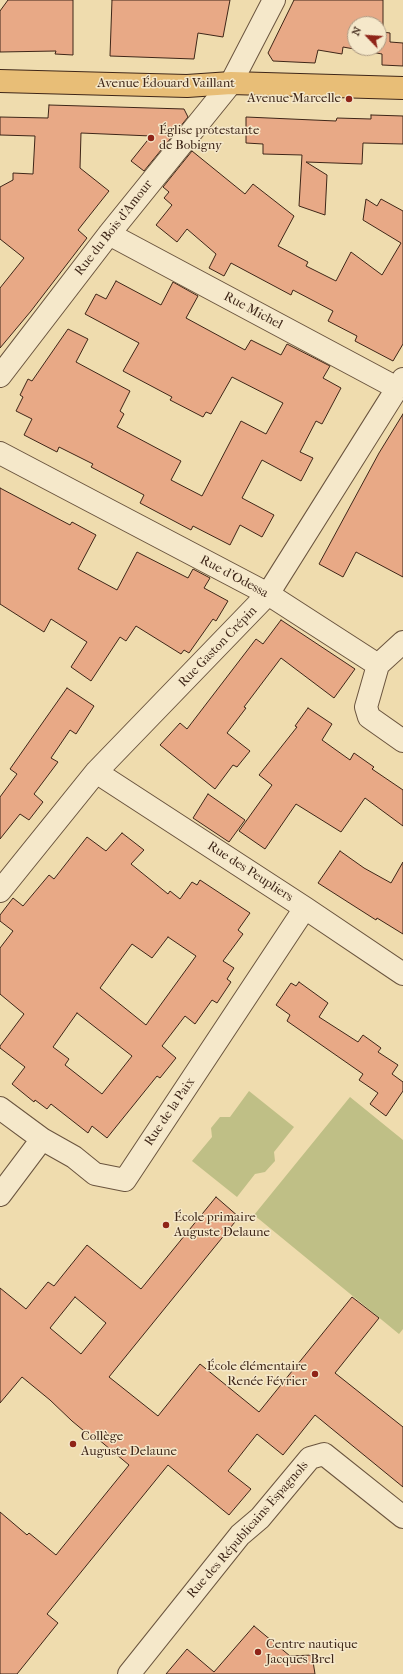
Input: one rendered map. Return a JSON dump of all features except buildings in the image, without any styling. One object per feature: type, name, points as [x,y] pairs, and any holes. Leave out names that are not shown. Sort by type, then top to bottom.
[{"type":"main road","name":"Avenue Édouard Vaillant","points":[[0,81],[187,86],[231,83],[403,88]]},
{"type":"street","points":[[231,83],[274,0]]},
{"type":"street","name":"Rue du Bois d'Amour","points":[[0,376],[109,234],[231,83]]},
{"type":"street","name":"Rue Michel","points":[[109,234],[400,383]]},
{"type":"street","name":"Rue Gaston Crépin","points":[[0,890],[96,772],[268,594],[400,383]]},
{"type":"street","name":"Rue d'Odessa","points":[[0,453],[268,594],[378,665]]},
{"type":"street","points":[[403,642],[378,665],[366,707],[369,717],[403,741]]},
{"type":"street","name":"Rue des Peupliers","points":[[96,772],[306,908],[403,974]]},
{"type":"street","name":"Rue de la Paix","points":[[42,1139],[74,1157],[95,1174],[125,1180],[306,908]]},
{"type":"street","points":[[0,1108],[42,1139],[0,1195]]},
{"type":"street","name":"Rue des Républicains Espagnols","points":[[129,1674],[240,1535],[260,1518],[310,1458],[324,1454],[403,1517]]},
{"type":"green space","points":[[249,1091],[294,1127],[274,1152],[275,1161],[265,1172],[255,1174],[237,1197],[192,1161],[212,1137],[211,1128],[220,1117],[230,1117]]},
{"type":"green space","points":[[350,1097],[403,1140],[403,1329],[399,1334],[254,1215]]},
{"type":"place","name":"Avenue Marcelle","points":[[349,99]]},
{"type":"place","name":"Église protestante de Bobigny","points":[[151,138]]},
{"type":"place","name":"École primaire Auguste Delaune","points":[[166,1225]]},
{"type":"place","name":"École élémentaire Renée Février","points":[[315,1374]]},
{"type":"place","name":"Collège Auguste Delaune","points":[[73,1444]]},
{"type":"place","name":"Centre nautique Jacques Brel","points":[[258,1652]]}]
